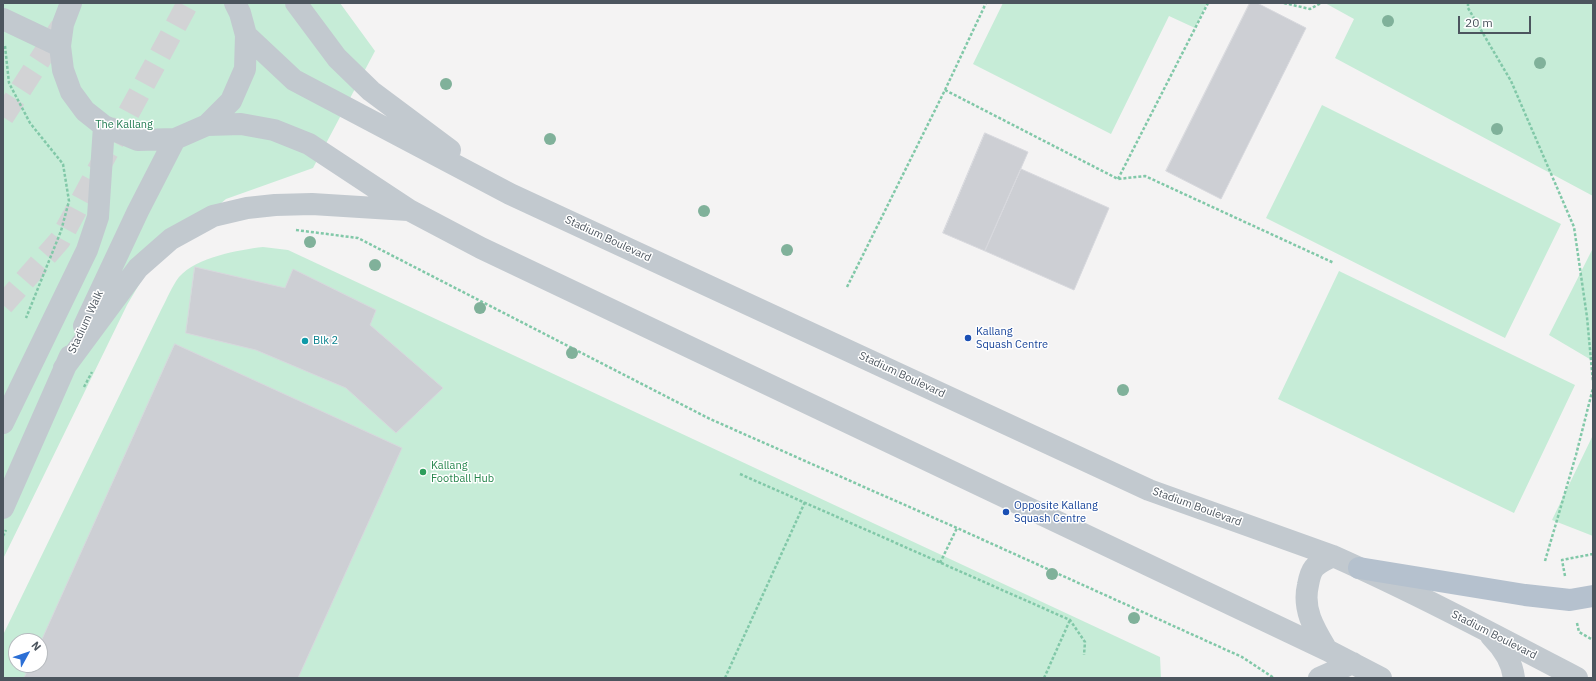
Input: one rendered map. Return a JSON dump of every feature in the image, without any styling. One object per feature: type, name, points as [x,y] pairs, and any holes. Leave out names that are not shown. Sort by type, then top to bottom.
[{"type":"main road","points":[[1359,568],[1525,595],[1570,600],[1593,596]]},
{"type":"street","points":[[71,3],[63,24],[60,46],[63,70],[71,92],[85,111],[104,126],[138,140],[175,139],[207,125],[231,101],[245,69],[246,35],[240,12],[235,3]]},
{"type":"street","points":[[296,3],[337,58],[371,92],[510,194]]},
{"type":"street","points":[[3,19],[60,46]]},
{"type":"street","name":"Stadium Boulevard","points":[[246,35],[294,80],[510,194],[1148,490],[1333,556],[1487,631],[1577,678]]},
{"type":"street","points":[[207,125],[241,124],[274,130],[309,144],[409,210],[481,248],[1327,650],[1381,678]]},
{"type":"street","points":[[3,423],[87,250],[98,217],[104,126]]},
{"type":"street","name":"Stadium Walk","points":[[3,508],[64,368],[113,262],[175,139]]},
{"type":"street","points":[[64,368],[138,268],[171,239],[214,216],[254,208],[312,204],[409,210]]},
{"type":"street","points":[[1327,650],[1314,628],[1306,602],[1306,597],[1310,576],[1315,566],[1333,556]]},
{"type":"street","points":[[1487,631],[1502,648],[1510,662],[1514,678]]},
{"type":"street","points":[[1319,678],[1353,663]]},
{"type":"path","points":[[847,287],[945,90],[986,3]]},
{"type":"path","points":[[1118,179],[1208,3]]},
{"type":"path","points":[[1284,3],[1310,9],[1321,3]]},
{"type":"path","points":[[1468,3],[1468,8],[1510,81],[1574,227],[1587,317],[1593,382]]},
{"type":"path","points":[[5,44],[9,83],[30,123],[62,164],[69,201],[61,231],[23,324]]},
{"type":"path","points":[[945,90],[1118,179],[1145,176],[1334,263]]},
{"type":"path","points":[[289,229],[358,238],[710,419],[957,528],[1242,657],[1274,678]]},
{"type":"path","points":[[81,393],[96,366]]},
{"type":"path","points":[[1546,560],[1576,455],[1593,388]]},
{"type":"path","points":[[740,474],[1070,620],[1085,642],[1084,655]]},
{"type":"path","points":[[725,678],[805,502]]},
{"type":"path","points":[[940,563],[957,528]]},
{"type":"path","points":[[3,536],[7,529]]},
{"type":"path","points":[[1562,560],[1593,554]]},
{"type":"path","points":[[1044,678],[1070,620]]},
{"type":"path","points":[[1579,632],[1593,640]]},
{"type":"green space","name":"The Kallang","points":[[3,3],[340,3],[375,51],[313,168],[226,199],[153,261],[127,305],[3,559]]},
{"type":"green space","points":[[1003,3],[1207,3],[1195,28],[1169,16],[1111,134],[973,64]]},
{"type":"green space","points":[[1325,3],[1593,3],[1593,196],[1335,58],[1354,19]]},
{"type":"green space","points":[[1322,105],[1561,224],[1505,338],[1266,218]]},
{"type":"green space","name":"Kallang Football Hub","points":[[263,247],[288,250],[1160,657],[1161,678],[3,678],[3,635],[174,284],[179,277],[196,264],[230,253]]},
{"type":"green space","points":[[1593,248],[1593,361],[1549,335]]},
{"type":"green space","points":[[1339,271],[1575,385],[1514,513],[1278,399]]},
{"type":"green space","points":[[1593,435],[1593,536],[1552,520]]},
{"type":"building","points":[[1250,3],[1257,3],[1306,28],[1221,199],[1166,171]]},
{"type":"building","points":[[985,133],[1028,152],[985,251],[943,233]]},
{"type":"building","points":[[1021,169],[1109,208],[1074,290],[985,251]]},
{"type":"building","name":"Blk 2","points":[[195,267],[285,288],[293,269],[376,310],[370,325],[443,388],[396,433],[346,388],[256,350],[186,333]]},
{"type":"building","points":[[175,344],[402,448],[298,678],[24,678],[26,673],[48,673],[48,633],[45,633]]},
{"type":"tunnel","points":[[3,305],[60,240],[188,3]]},
{"type":"tunnel","points":[[3,117],[61,27]]},
{"type":"place","name":"Kallang Squash Centre","points":[[968,338]]},
{"type":"place","name":"Blk 2","points":[[305,341]]},
{"type":"place","name":"Kallang Football Hub","points":[[423,472]]},
{"type":"place","name":"Opposite Kallang Squash Centre","points":[[1006,512]]}]
